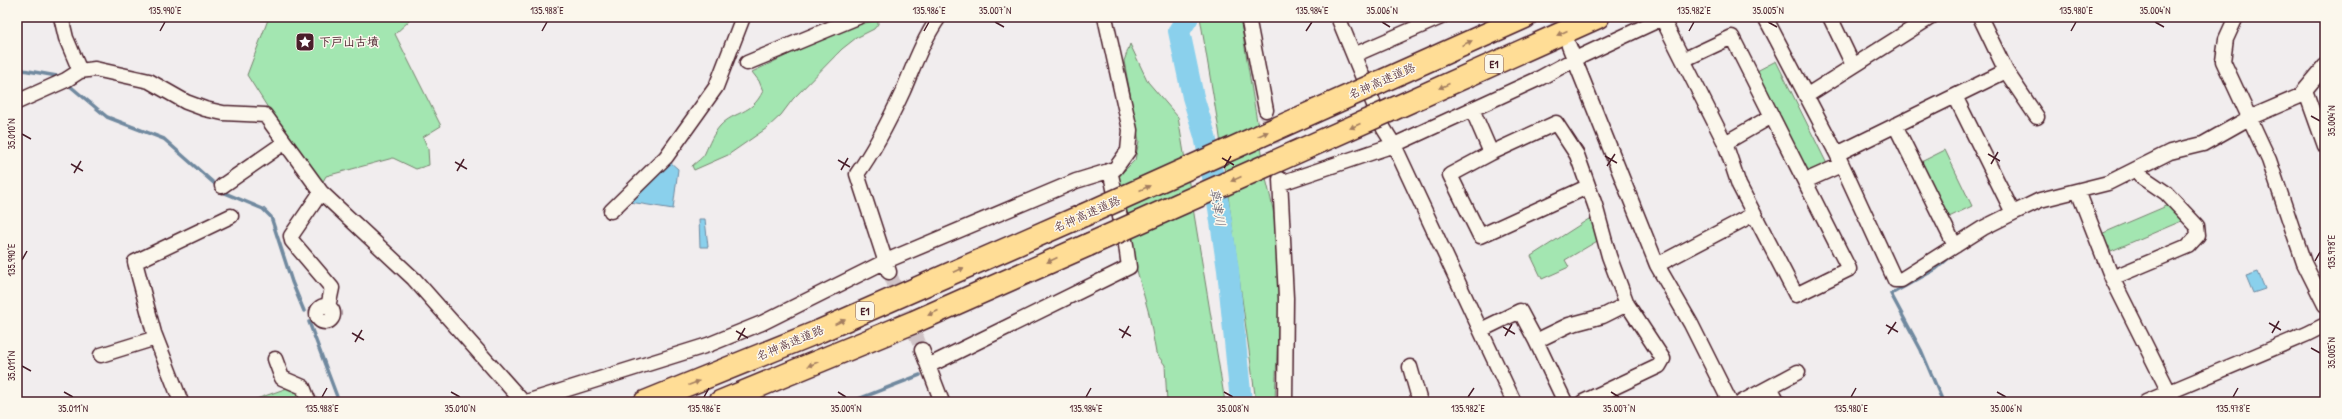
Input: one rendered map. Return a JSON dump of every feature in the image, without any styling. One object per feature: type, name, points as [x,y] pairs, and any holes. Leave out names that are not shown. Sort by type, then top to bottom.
[{"type":"highway","name":"名神高速道路","points":[[645,402],[820,331],[1084,215],[1525,17]]},
{"type":"highway","name":"E1","points":[[720,402],[914,322],[1598,17]]},
{"type":"street","points":[[61,17],[66,38],[80,71]]},
{"type":"street","points":[[611,211],[666,157],[716,86],[743,17]]},
{"type":"street","points":[[747,64],[858,17]]},
{"type":"street","points":[[887,267],[857,174],[878,140],[902,93],[928,33],[939,17]]},
{"type":"street","points":[[526,402],[708,345],[762,323],[1076,181],[1115,169],[1128,152],[1130,130],[1105,17]]},
{"type":"street","points":[[1248,17],[1266,110]]},
{"type":"street","points":[[1338,17],[1384,129],[1394,145],[1514,402]]},
{"type":"street","points":[[1354,55],[1441,17]]},
{"type":"street","points":[[1766,17],[1839,159],[1895,280],[1901,280],[1955,246],[2013,213],[2040,200],[2108,183],[2137,170],[2170,152],[2203,144],[2249,118],[2300,96],[2325,66]]},
{"type":"street","points":[[1830,17],[1853,65]]},
{"type":"street","points":[[1806,96],[1931,17]]},
{"type":"street","points":[[1980,17],[2006,71],[2037,117]]},
{"type":"street","points":[[2236,17],[2226,39],[2223,61],[2281,191],[2304,263],[2325,305]]},
{"type":"street","points":[[1285,402],[1286,298],[1281,181],[1394,145],[1663,18],[1683,60],[1725,143],[1739,185],[1796,295],[1848,269],[1732,37],[1683,60]]},
{"type":"street","points":[[1569,46],[1657,265],[1691,324],[1730,402]]},
{"type":"street","points":[[17,102],[66,80],[80,71],[95,69],[149,81],[186,102],[223,113],[265,115],[321,192],[414,279],[523,402]]},
{"type":"street","points":[[1805,181],[1895,126],[2006,71]]},
{"type":"street","points":[[2305,90],[2325,146]]},
{"type":"street","points":[[1955,96],[2013,213]]},
{"type":"street","points":[[1472,109],[1491,153]]},
{"type":"street","points":[[1725,143],[1772,116]]},
{"type":"street","points":[[1583,402],[1653,370],[1662,363],[1662,355],[1628,304],[1609,256],[1595,205],[1587,187],[1576,154],[1556,123],[1491,153],[1450,175],[1480,236],[1587,187]]},
{"type":"street","points":[[1895,126],[1955,246]]},
{"type":"street","points":[[222,186],[284,143]]},
{"type":"street","points":[[928,366],[1129,267],[1126,245],[1110,170]]},
{"type":"street","points":[[2112,278],[2188,246],[2198,235],[2198,226],[2166,193],[2141,176],[2137,170]]},
{"type":"street","points":[[2078,191],[2112,278],[2171,396]]},
{"type":"street","points":[[321,192],[291,236],[292,241],[332,288],[328,307]]},
{"type":"street","points":[[1657,265],[1754,214]]},
{"type":"street","points":[[181,402],[156,338],[135,262],[231,216]]},
{"type":"street","points":[[1536,341],[1569,325],[1603,316],[1628,304]]},
{"type":"street","points":[[1481,330],[1520,311],[1565,402]]},
{"type":"street","points":[[2146,402],[2171,396],[2325,325]]},
{"type":"street","points":[[101,356],[156,338]]},
{"type":"street","points":[[922,350],[942,402]]},
{"type":"street","points":[[275,358],[282,378],[303,387],[309,402]]},
{"type":"street","points":[[1410,367],[1420,402]]},
{"type":"street","points":[[1742,402],[1798,372]]},
{"type":"street","points":[[1770,387],[1778,402]]},
{"type":"green space","points":[[269,17],[409,17],[409,21],[395,34],[441,126],[423,137],[428,149],[429,165],[416,169],[393,158],[326,176],[322,183],[312,177],[247,75]]},
{"type":"green space","points":[[1200,17],[1240,17],[1277,236],[1279,292],[1275,402],[1256,402],[1219,130]]},
{"type":"green space","points":[[878,20],[878,24],[874,29],[856,38],[842,49],[793,99],[781,115],[767,128],[728,155],[694,170],[692,166],[704,155],[713,136],[720,126],[731,117],[753,105],[763,91],[759,81],[752,72],[848,27]]},
{"type":"green space","points":[[1130,44],[1148,82],[1178,117],[1225,402],[1167,402],[1165,365],[1156,353],[1149,314],[1136,267],[1119,176],[1135,160],[1139,141],[1124,61]]},
{"type":"green space","points":[[1776,61],[1827,164],[1813,171],[1805,168],[1755,72]]},
{"type":"green space","points":[[1945,150],[1972,206],[1947,218],[1919,163]]},
{"type":"green space","points":[[2169,205],[2184,220],[2111,251],[2109,246],[2106,247],[2101,234]]},
{"type":"green space","points":[[1592,217],[1599,240],[1565,260],[1569,267],[1542,279],[1531,256]]},
{"type":"green space","points":[[290,387],[300,392],[303,402],[248,402]]},
{"type":"water","points":[[670,162],[678,169],[673,209],[630,202]]},
{"type":"water","points":[[699,219],[705,219],[708,247],[700,247]]},
{"type":"water","points":[[2258,272],[2265,289],[2253,293],[2246,276]]},
{"type":"waterway","name":"草津川","points":[[1188,17],[1179,31],[1193,97],[1205,136],[1219,208],[1228,270],[1241,402]]},
{"type":"waterway","points":[[17,69],[57,76]]},
{"type":"waterway","points":[[70,86],[107,117],[164,139],[225,193],[263,209],[271,217],[292,282],[304,311]]},
{"type":"waterway","points":[[1943,402],[1921,350],[1891,294],[1936,269],[1951,256]]},
{"type":"waterway","points":[[309,322],[339,402]]},
{"type":"waterway","points":[[851,402],[920,375]]},
{"type":"tunnel","points":[[1555,17],[1566,40]]},
{"type":"tunnel","points":[[1266,110],[1278,169]]},
{"type":"tunnel","points":[[889,272],[922,350]]},
{"type":"place","name":"下戸山古墳","points":[[305,42]]}]
